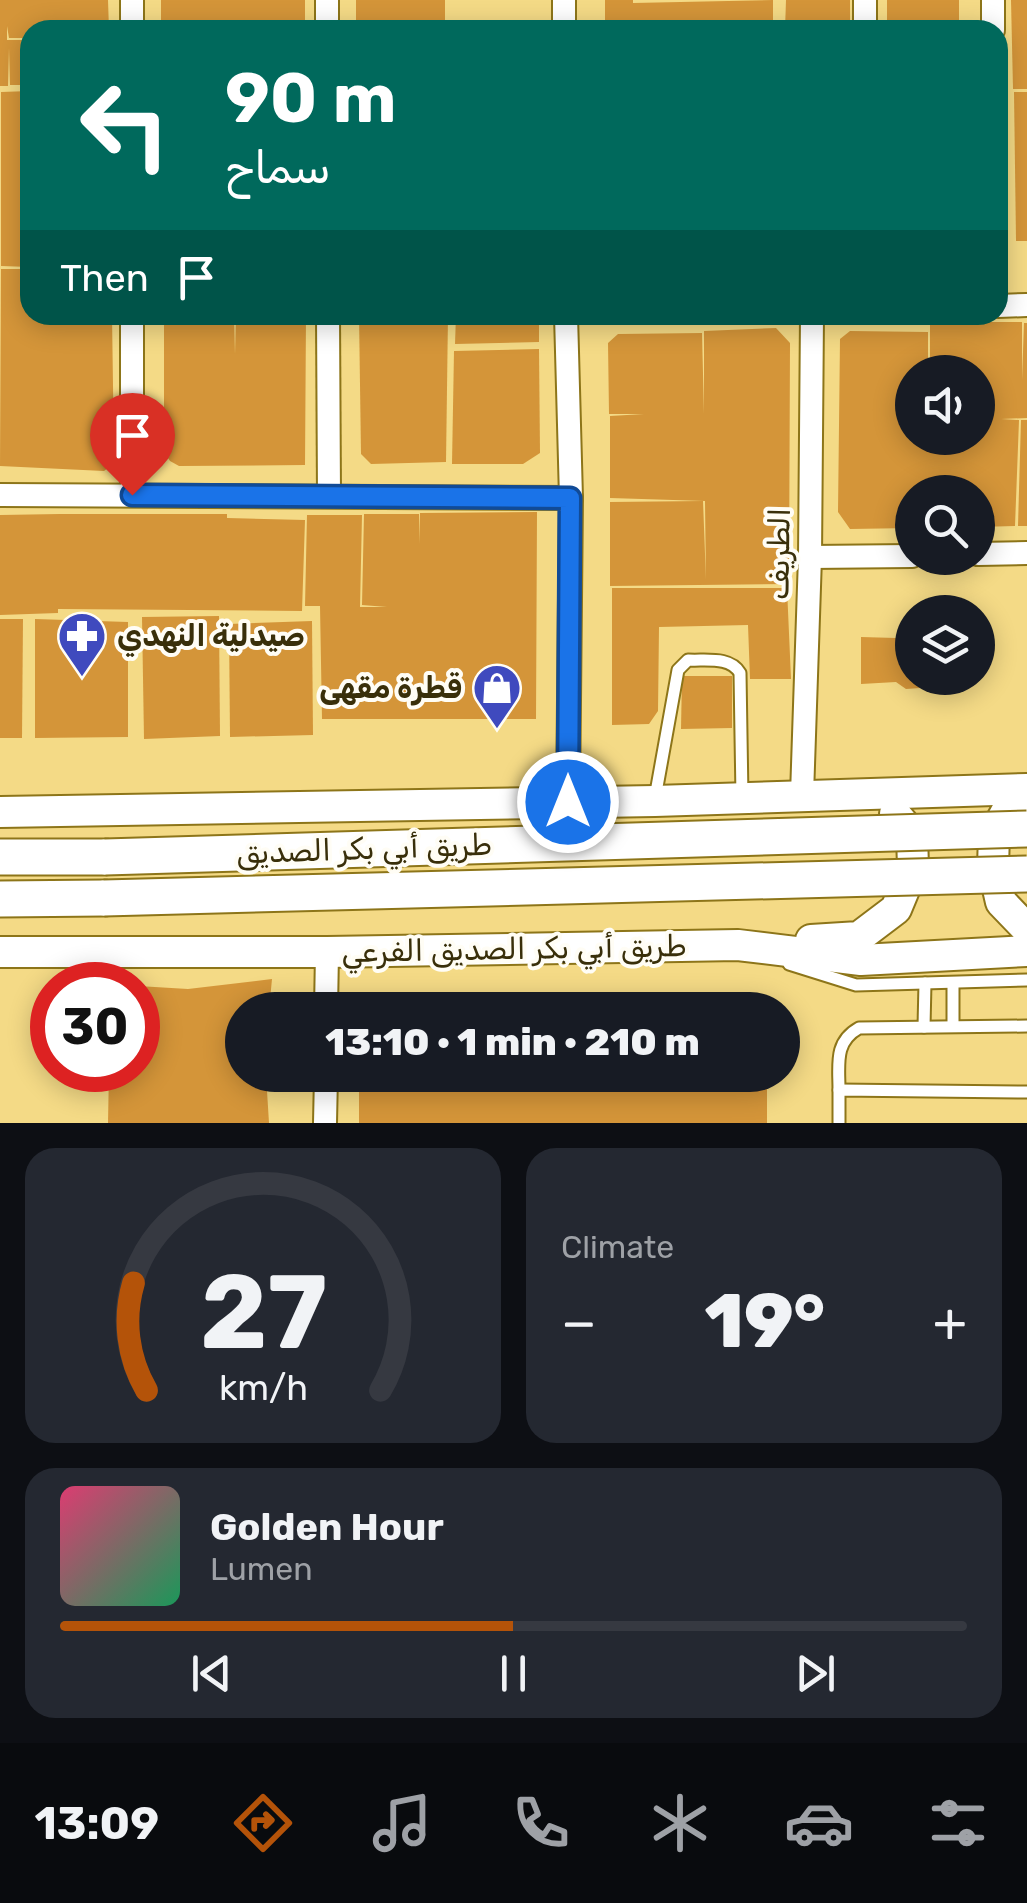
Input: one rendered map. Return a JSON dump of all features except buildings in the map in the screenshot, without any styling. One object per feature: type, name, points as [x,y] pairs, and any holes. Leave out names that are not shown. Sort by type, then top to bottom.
[{"type":"main road","name":"طريق أبي بكر الصديق","points":[[0,858],[1027,829]]},
{"type":"main road","name":"طريق أبي بكر الصديق","points":[[0,899],[1027,874]]},
{"type":"street","points":[[132,325],[132,495]]},
{"type":"street","points":[[328,325],[329,496]]},
{"type":"street","points":[[566,325],[570,498],[568,802]]},
{"type":"street","name":"الطريف","points":[[802,795],[812,325]]},
{"type":"street","points":[[0,495],[570,498]]},
{"type":"street","points":[[995,554],[1027,553]]},
{"type":"street","points":[[810,558],[895,556]]},
{"type":"street","points":[[0,812],[1027,789]]},
{"type":"street","points":[[738,945],[859,937],[896,909],[913,868],[912,834],[885,802],[802,795]]},
{"type":"street","points":[[1027,801],[1010,805],[994,834],[993,867],[1001,902],[1027,929]]},
{"type":"street","name":"طريق أبي بكر الصديق الفرعي","points":[[0,952],[327,952],[738,945],[861,960],[1027,952]]},
{"type":"street","points":[[326,992],[327,952]]},
{"type":"street","points":[[325,1123],[326,1092]]},
{"type":"lane","points":[[655,800],[678,670],[688,660],[728,662],[740,673],[742,797]]},
{"type":"lane","points":[[738,945],[856,985],[1027,980]]},
{"type":"lane","points":[[924,1027],[925,983]]},
{"type":"lane","points":[[953,1026],[954,983]]},
{"type":"lane","points":[[839,1123],[839,1046],[846,1034],[859,1028],[1027,1026]]},
{"type":"lane","points":[[839,1090],[1027,1092]]},
{"type":"place","name":"صيدلية النهدي","points":[[82,678]]},
{"type":"place","name":"قطرة مقهى","points":[[497,730]]},
{"type":"route","points":[[132,495],[570,498],[568,802]]}]
